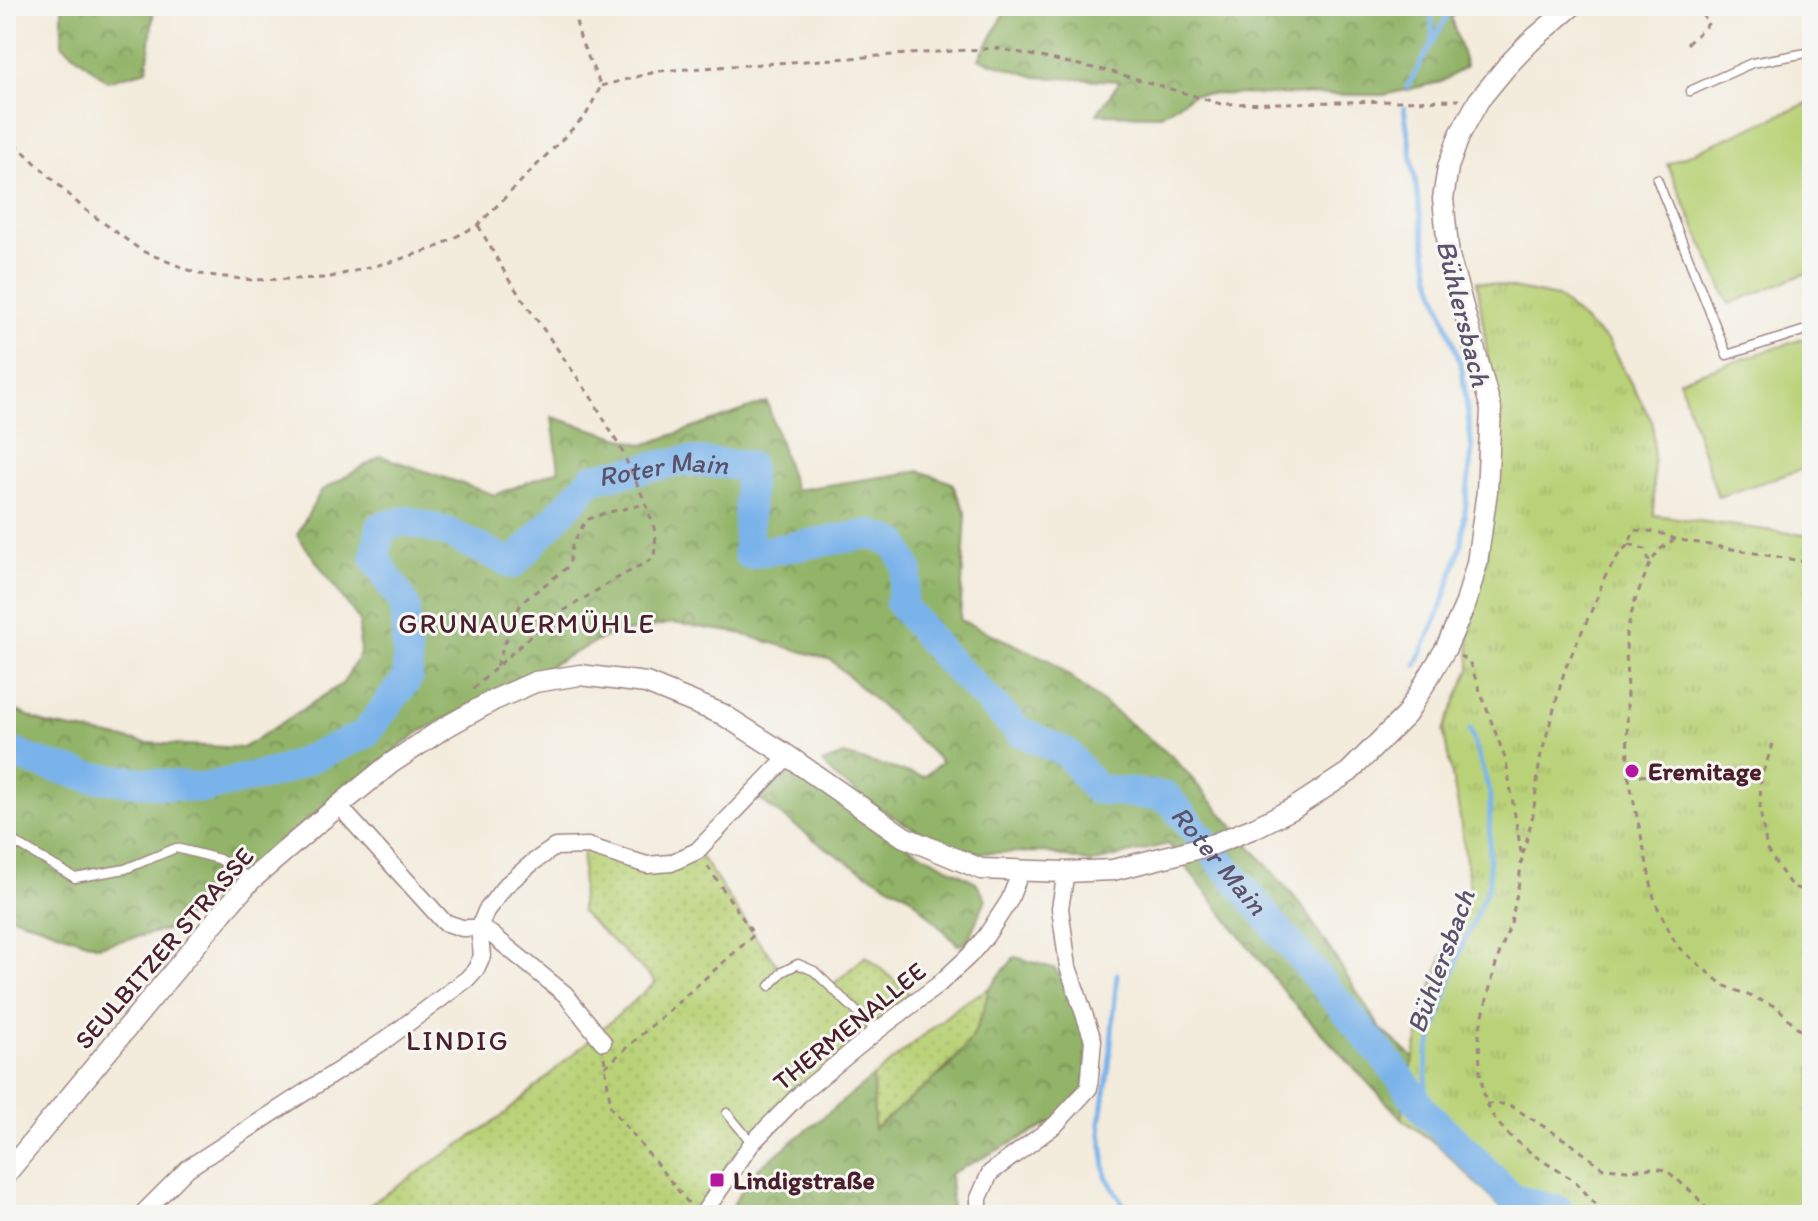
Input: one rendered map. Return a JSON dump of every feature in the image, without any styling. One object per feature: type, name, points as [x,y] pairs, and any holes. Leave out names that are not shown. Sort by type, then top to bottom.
[{"type":"street","points":[[1479,100],[1530,42],[1572,6]]},
{"type":"street","name":"SEULBITZER STRASSE","points":[[6,1174],[251,880],[390,764],[444,728],[494,700],[535,682],[580,675],[646,683],[722,714],[904,837],[981,869],[1113,870],[1173,855],[1214,844],[1254,828],[1294,808],[1349,772],[1406,715],[1446,648],[1466,603],[1477,563],[1487,491],[1491,409],[1449,256],[1443,199],[1448,167],[1460,134],[1479,100]]},
{"type":"street","points":[[141,1215],[188,1168],[384,1041],[467,979],[482,956],[479,928],[486,911],[505,886],[532,863],[555,847],[588,846],[647,865],[671,863],[697,851],[788,756]]},
{"type":"street","points":[[348,816],[444,922],[462,928],[479,928],[491,934],[565,994],[603,1042]]},
{"type":"street","name":"THERMENALLEE","points":[[704,1213],[752,1143],[799,1095],[938,985],[969,956],[1009,901],[1021,871]]},
{"type":"street","points":[[979,1215],[979,1198],[990,1173],[1055,1125],[1089,1088],[1093,1040],[1068,967],[1060,908],[1066,872]]},
{"type":"lane","points":[[1690,91],[1752,63],[1812,52]]},
{"type":"lane","points":[[1657,179],[1727,355],[1812,328]]},
{"type":"lane","points":[[6,837],[75,878],[125,869],[176,848],[219,859],[251,880]]},
{"type":"lane","points":[[770,986],[782,972],[798,964],[814,971],[877,1031]]},
{"type":"lane","points":[[727,1113],[752,1143]]},
{"type":"path","points":[[572,6],[581,41],[601,86]]},
{"type":"path","points":[[1687,44],[1709,23],[1694,6]]},
{"type":"path","points":[[6,135],[83,208],[142,251],[199,274],[252,280],[327,278],[435,248],[478,225],[586,115],[601,86],[659,71],[997,48],[1113,72],[1221,104],[1479,100]]},
{"type":"path","points":[[473,689],[547,621],[654,558],[656,534],[622,451],[593,400],[509,280],[478,225]]},
{"type":"path","points":[[494,670],[521,603],[569,566],[572,545],[586,520],[646,504]]},
{"type":"path","points":[[1605,1215],[1575,1181],[1535,1156],[1496,1121],[1486,1104],[1480,1073],[1479,1031],[1497,960],[1511,923],[1533,815],[1540,759],[1565,669],[1603,580],[1629,544],[1634,530],[1658,532],[1675,539],[1812,563]]},
{"type":"path","points":[[1675,539],[1659,550],[1650,564],[1636,597],[1626,634],[1628,774],[1655,902],[1677,946],[1723,985],[1777,1007],[1812,1042]]},
{"type":"path","points":[[1629,544],[1645,549],[1650,564]]},
{"type":"path","points":[[1469,661],[1506,761],[1522,858]]},
{"type":"path","points":[[1773,744],[1761,778],[1760,810],[1767,850],[1792,887],[1812,892]]},
{"type":"path","points":[[1628,774],[1695,781]]},
{"type":"path","points":[[605,1067],[754,935],[697,851]]},
{"type":"path","points":[[603,1042],[611,1108],[688,1204],[704,1213]]},
{"type":"path","points":[[1486,1104],[1508,1104],[1603,1168],[1666,1170],[1695,1195],[1712,1215]]},
{"type":"green space","points":[[62,6],[154,6],[147,70],[107,81],[62,44]]},
{"type":"green space","points":[[1017,6],[1137,7],[1226,19],[1331,6],[1461,6],[1451,18],[1466,66],[1441,82],[1384,95],[1194,94],[1161,115],[1097,114],[1120,81],[1036,77],[979,59],[1006,11]]},
{"type":"green space","points":[[1812,101],[1812,271],[1729,304],[1667,164]]},
{"type":"green space","name":"Eremitage","points":[[1477,281],[1557,297],[1608,342],[1653,423],[1654,515],[1812,536],[1812,1215],[1507,1214],[1440,1147],[1401,1118],[1425,1006],[1470,889],[1443,730],[1470,669],[1469,627],[1487,557],[1495,409]]},
{"type":"green space","points":[[1812,336],[1812,466],[1718,497],[1679,380]]},
{"type":"green space","points":[[767,402],[795,490],[920,471],[952,483],[966,514],[960,620],[1049,660],[1175,759],[1302,906],[1380,1028],[1414,1058],[1401,1118],[1294,1004],[1168,844],[1091,863],[1045,852],[980,853],[944,844],[868,801],[835,777],[822,763],[844,755],[924,777],[942,762],[831,660],[738,633],[672,623],[607,636],[418,733],[170,929],[98,946],[6,914],[6,798],[12,797],[6,789],[6,706],[46,724],[147,743],[243,748],[343,683],[360,654],[359,620],[297,535],[321,491],[381,456],[495,495],[559,470],[552,417],[644,445]]},
{"type":"green space","points":[[794,768],[875,829],[976,882],[986,899],[967,942],[958,945],[910,896],[857,868],[759,799]]},
{"type":"green space","points":[[583,847],[647,865],[697,851],[782,971],[798,964],[831,986],[866,956],[911,995],[865,1031],[734,1156],[695,1215],[354,1215],[501,1117],[656,982],[581,912]]},
{"type":"green space","points":[[1015,957],[1054,968],[1081,1007],[1087,1041],[1085,1088],[1059,1119],[950,1174],[952,1215],[728,1215],[759,1168],[873,1077],[874,1129],[949,1067],[972,1038],[989,988]]},
{"type":"green space","points":[[989,988],[977,1028],[960,1053],[925,1088],[874,1129],[873,1077],[960,1005]]},
{"type":"waterway","points":[[1431,6],[1433,41]]},
{"type":"waterway","name":"Bühlersbach","points":[[1407,87],[1453,6]]},
{"type":"waterway","name":"Bühlersbach","points":[[1404,108],[1430,275],[1462,369],[1472,449],[1461,546],[1442,606],[1416,665]]},
{"type":"waterway","name":"Roter Main","points":[[6,749],[33,761],[90,777],[203,788],[281,771],[364,735],[408,678],[405,605],[375,558],[381,526],[408,521],[447,532],[513,564],[593,478],[684,461],[749,466],[748,554],[870,534],[896,544],[908,570],[900,603],[941,653],[1019,731],[1067,753],[1096,789],[1167,797],[1394,1069],[1425,1112],[1513,1199],[1557,1210],[1564,1215]]},
{"type":"waterway","name":"Bühlersbach","points":[[1425,1112],[1427,1055],[1461,949],[1489,885],[1490,793],[1470,729]]},
{"type":"waterway","points":[[1117,974],[1109,1067],[1100,1124],[1106,1176],[1130,1215]]},
{"type":"place","name":"Eremitage","points":[[1632,771]]},
{"type":"place","name":"Lindigstraße","points":[[717,1180]]},
{"type":"district","name":"GRUNAUERMÜHLE","points":[[527,623]]},
{"type":"district","name":"LINDIG","points":[[458,1040]]}]
